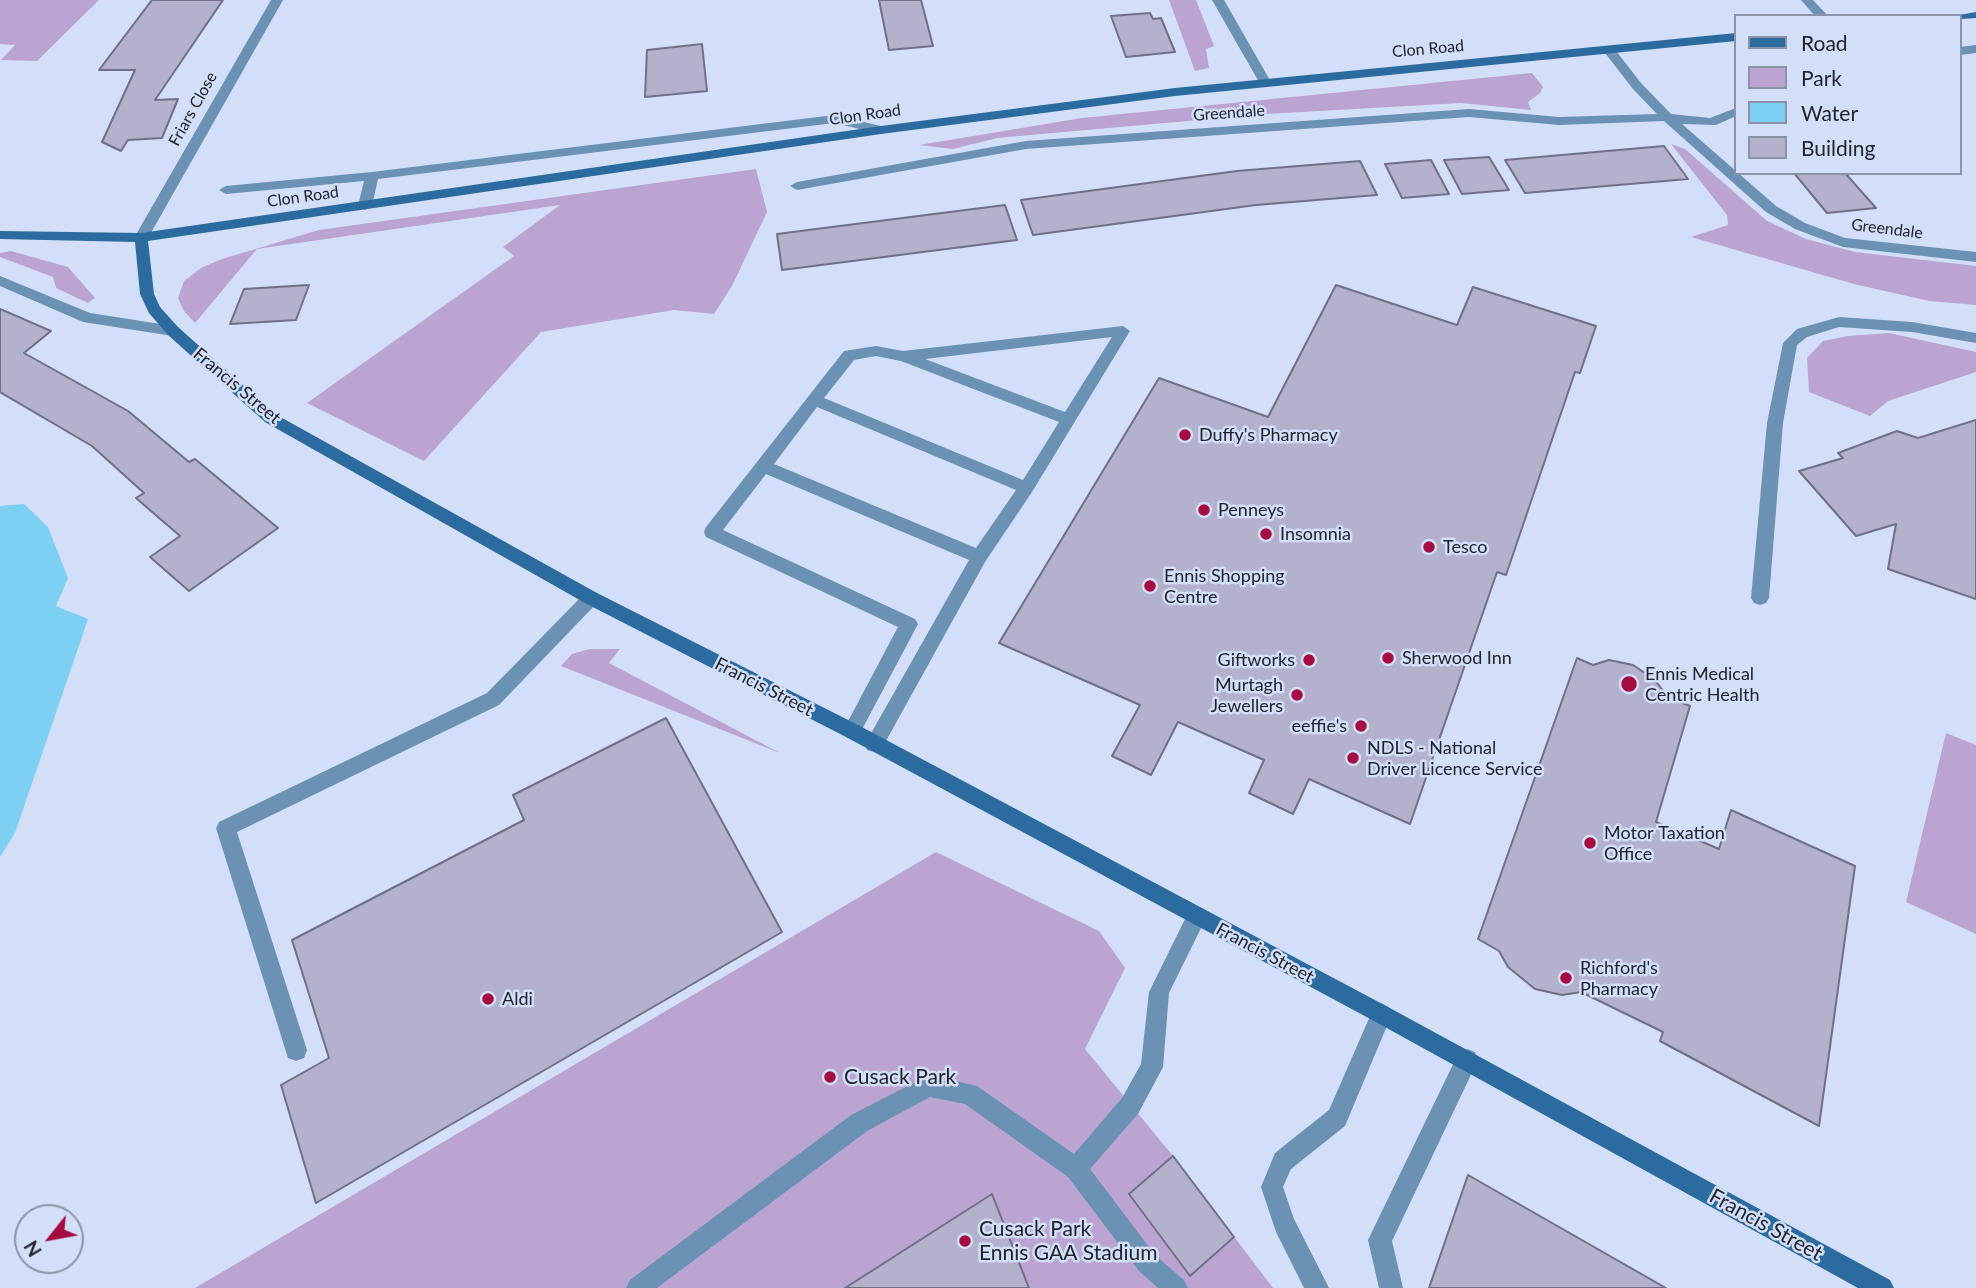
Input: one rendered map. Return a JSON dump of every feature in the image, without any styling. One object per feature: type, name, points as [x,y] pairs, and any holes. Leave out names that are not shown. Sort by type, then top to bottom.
[{"type":"main road","name":"Clon Road","points":[[0,234],[141,237],[881,130],[1265,82],[1734,37]]},
{"type":"main road","name":"Francis Street","points":[[141,237],[147,294],[154,309],[173,331],[270,418],[590,598],[852,731],[1467,1060],[1882,1288]]},
{"type":"street","name":"Friars Close","points":[[141,237],[254,35],[277,0]]},
{"type":"street","points":[[1219,0],[1265,82]]},
{"type":"street","points":[[1807,0],[1820,14]]},
{"type":"street","name":"Greendale","points":[[1609,50],[1637,86],[1667,117],[1771,209],[1800,226],[1843,242],[1976,257]]},
{"type":"street","name":"Greendale","points":[[797,186],[1026,145],[1469,113],[1559,121],[1667,117],[1691,122],[1712,122],[1734,113]]},
{"type":"street","points":[[226,190],[372,176],[834,119],[881,130]]},
{"type":"street","points":[[365,206],[372,176]]},
{"type":"street","points":[[0,281],[88,318],[173,331]]},
{"type":"street","points":[[1760,598],[1775,423],[1790,343],[1802,333],[1839,322],[1912,327],[1976,338]]},
{"type":"street","points":[[874,744],[979,556],[1026,488],[1123,331],[903,356]]},
{"type":"street","points":[[852,731],[909,624],[712,531],[849,355],[876,351],[903,356],[1069,420]]},
{"type":"street","points":[[815,400],[1026,488]]},
{"type":"street","points":[[764,466],[979,556]]},
{"type":"street","points":[[296,1050],[226,828],[493,699],[590,598]]},
{"type":"street","points":[[1076,1169],[1130,1106],[1152,1067],[1159,992],[1196,916]]},
{"type":"street","points":[[1317,1288],[1283,1224],[1272,1187],[1283,1161],[1337,1118],[1381,1014]]},
{"type":"street","points":[[1391,1288],[1380,1240],[1467,1060]]},
{"type":"street","points":[[638,1288],[859,1124],[929,1086],[970,1094],[1076,1169],[1147,1264],[1176,1288]]},
{"type":"green space","points":[[0,0],[99,0],[37,61],[1,60],[15,45],[0,44]]},
{"type":"green space","points":[[1169,0],[1196,0],[1214,46],[1206,49],[1209,68],[1195,71]]},
{"type":"green space","points":[[1532,73],[1543,87],[1540,93],[1528,102],[1531,110],[1461,103],[1266,114],[997,138],[953,149],[919,145],[1082,118]]},
{"type":"green space","points":[[1671,144],[1685,149],[1767,221],[1806,239],[1855,252],[1976,266],[1976,305],[1929,301],[1854,284],[1691,237],[1728,225],[1727,215]]},
{"type":"green space","points":[[756,169],[767,212],[732,286],[714,314],[674,310],[541,332],[424,461],[307,403],[514,256],[503,247],[560,205],[257,249],[195,323],[184,311],[178,298],[184,281],[201,268],[222,259],[319,230]]},
{"type":"green space","points":[[11,251],[68,267],[95,298],[88,303],[56,288],[53,277],[0,257],[0,253]]},
{"type":"green space","points":[[1889,333],[1976,352],[1976,372],[1888,401],[1870,416],[1809,392],[1807,358],[1823,341]]},
{"type":"green space","points":[[590,649],[620,649],[609,663],[780,753],[561,666],[572,654]]},
{"type":"green space","points":[[1946,733],[1976,745],[1976,934],[1906,902]]},
{"type":"green space","name":"Cusack Park","points":[[936,852],[1099,931],[1125,968],[1085,1049],[1173,1156],[1273,1288],[195,1288]]},
{"type":"water","points":[[24,504],[48,527],[68,578],[56,606],[88,619],[15,833],[0,857],[0,506]]},
{"type":"building","points":[[152,0],[223,0],[155,100],[178,99],[162,138],[128,140],[121,151],[102,142],[135,70],[99,70]]},
{"type":"building","points":[[879,0],[921,0],[933,46],[889,50]]},
{"type":"building","points":[[1150,13],[1153,19],[1161,18],[1175,52],[1126,57],[1111,16]]},
{"type":"building","points":[[702,44],[707,91],[645,97],[647,50]]},
{"type":"building","points":[[1664,146],[1688,179],[1525,193],[1505,160]]},
{"type":"building","points":[[1489,157],[1509,190],[1462,194],[1444,160]]},
{"type":"building","points":[[1431,160],[1449,194],[1402,198],[1385,164]]},
{"type":"building","points":[[1360,161],[1377,195],[1256,205],[1033,235],[1021,200],[1237,171]]},
{"type":"building","points":[[1796,175],[1847,175],[1876,208],[1827,213]]},
{"type":"building","points":[[1005,205],[1017,240],[782,270],[777,234]]},
{"type":"building","points":[[309,285],[296,320],[230,324],[244,289]]},
{"type":"building","points":[[1336,285],[1457,325],[1473,287],[1596,326],[1580,373],[1575,372],[1506,575],[1497,572],[1410,824],[1309,779],[1293,814],[1249,793],[1264,760],[1178,722],[1151,775],[1112,756],[1140,705],[999,643],[1159,378],[1268,417]]},
{"type":"building","points":[[0,309],[51,331],[24,353],[128,411],[189,462],[195,459],[278,528],[189,591],[150,557],[180,536],[136,498],[144,493],[92,446],[0,392]]},
{"type":"building","points":[[1976,420],[1976,599],[1888,569],[1896,524],[1856,536],[1799,471],[1843,458],[1838,453],[1897,431],[1918,438]]},
{"type":"building","points":[[1577,658],[1593,665],[1609,660],[1633,665],[1654,679],[1668,697],[1690,706],[1656,822],[1719,849],[1731,810],[1855,866],[1819,1126],[1660,1041],[1663,1032],[1581,992],[1562,995],[1535,989],[1508,967],[1499,951],[1478,939]]},
{"type":"building","name":"Aldi","points":[[666,718],[782,932],[316,1203],[281,1085],[329,1058],[292,940],[524,820],[513,795]]},
{"type":"building","points":[[1173,1156],[1234,1237],[1190,1276],[1129,1194]]},
{"type":"building","points":[[1468,1175],[1666,1288],[1429,1288]]},
{"type":"building","name":"Cusack Park Ennis GAA Stadium","points":[[992,1194],[1029,1288],[845,1288]]},
{"type":"place","name":"Duffy's Pharmacy","points":[[1185,435]]},
{"type":"place","name":"Penneys","points":[[1204,510]]},
{"type":"place","name":"Insomnia","points":[[1266,534]]},
{"type":"place","name":"Tesco","points":[[1429,547]]},
{"type":"place","name":"Ennis Shopping Centre","points":[[1150,586]]},
{"type":"place","name":"Sherwood Inn","points":[[1388,658]]},
{"type":"place","name":"Giftworks","points":[[1309,660]]},
{"type":"place","name":"Ennis Medical Centric Health","points":[[1629,684]]},
{"type":"place","name":"Murtagh Jewellers","points":[[1297,695]]},
{"type":"place","name":"eeffie's","points":[[1361,726]]},
{"type":"place","name":"NDLS - National Driver Licence Service","points":[[1353,758]]},
{"type":"place","name":"Motor Taxation Office","points":[[1590,843]]},
{"type":"place","name":"Richford's Pharmacy","points":[[1566,978]]},
{"type":"place","name":"Aldi","points":[[488,999]]},
{"type":"place","name":"Cusack Park","points":[[830,1077]]},
{"type":"place","name":"Cusack Park Ennis GAA Stadium","points":[[965,1241]]}]
